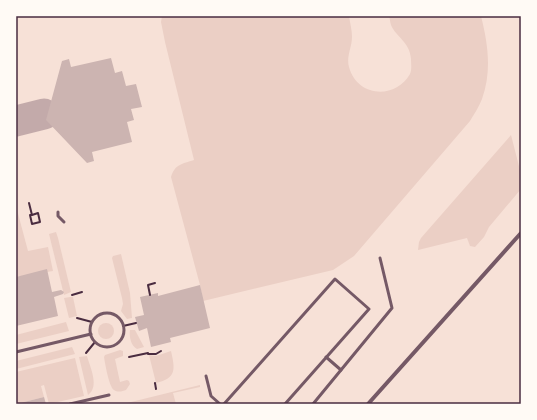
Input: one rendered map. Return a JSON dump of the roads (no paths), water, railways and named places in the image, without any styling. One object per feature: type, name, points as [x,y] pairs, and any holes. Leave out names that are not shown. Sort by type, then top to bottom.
[{"type":"street","points":[[368,404],[521,233]]},
{"type":"lane","points":[[58,212],[58,216],[64,222]]},
{"type":"lane","points":[[313,404],[392,308],[380,258]]},
{"type":"lane","points":[[224,404],[335,279],[369,309],[285,404]]},
{"type":"lane","points":[[111,314],[120,319],[123,326],[122,338],[115,345],[104,346],[95,342],[91,334],[90,328],[92,322],[100,315],[111,314]]},
{"type":"lane","points":[[16,352],[91,334]]},
{"type":"lane","points":[[326,357],[341,370]]},
{"type":"lane","points":[[206,376],[211,396],[220,404]]},
{"type":"lane","points":[[70,404],[109,394]]}]
